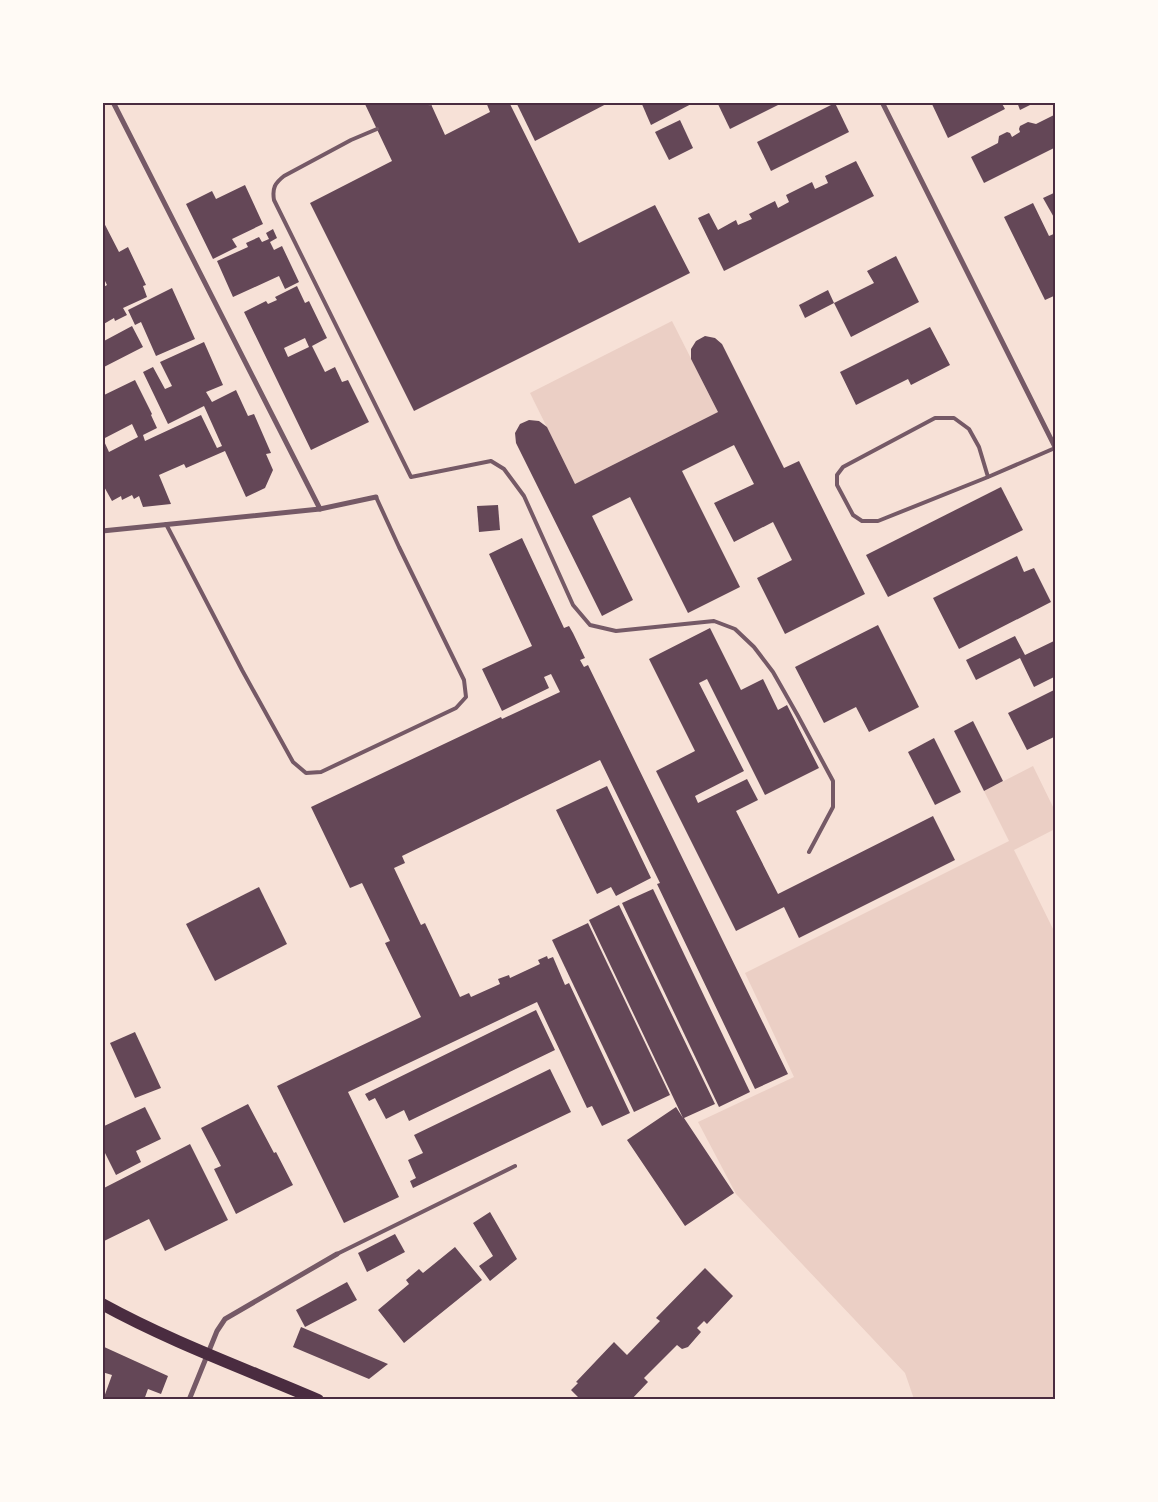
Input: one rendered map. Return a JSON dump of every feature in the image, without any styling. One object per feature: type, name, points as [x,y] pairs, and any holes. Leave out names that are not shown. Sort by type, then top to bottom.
[{"type":"main road","points":[[102,1304],[153,1329],[318,1400]]},
{"type":"street","points":[[113,102],[320,509]]},
{"type":"street","points":[[882,102],[1055,449]]},
{"type":"street","points":[[102,531],[320,509],[376,497]]},
{"type":"street","points":[[189,1400],[216,1331],[225,1319],[337,1254]]},
{"type":"lane","points":[[377,129],[351,140],[284,176],[272,190],[274,200],[411,477],[491,461],[504,469],[524,496],[573,605],[590,625],[616,631],[714,621],[735,629],[754,647],[777,679],[833,782],[833,807],[809,852]]},
{"type":"lane","points":[[988,477],[979,447],[969,429],[954,418],[935,418],[843,467],[837,475],[837,485],[853,515],[862,521],[878,522],[988,477],[1055,449]]},
{"type":"lane","points":[[166,524],[242,670],[293,762],[306,773],[321,772],[456,708],[466,697],[464,680],[376,497]]},
{"type":"lane","points":[[337,1254],[515,1166]]},
{"type":"shaded area","points":[[672,321],[718,412],[575,484],[530,393]]},
{"type":"shaded area","points":[[1033,766],[1055,811],[1055,829],[1014,850],[1055,933],[1055,1399],[914,1399],[905,1373],[736,1194],[698,1122],[794,1077],[745,973],[1009,841],[984,791]]},
{"type":"building","points":[[364,102],[430,102],[445,135],[490,112],[486,102],[509,102],[579,243],[655,205],[690,273],[414,411],[310,203],[392,161]]},
{"type":"building","points":[[516,102],[610,102],[535,141]]},
{"type":"building","points":[[641,102],[695,102],[651,125]]},
{"type":"building","points":[[717,102],[784,102],[730,129]]},
{"type":"building","points":[[931,102],[1001,102],[1005,109],[948,138]]},
{"type":"building","points":[[1017,102],[1036,102],[1020,110]]},
{"type":"building","points":[[835,103],[849,132],[771,171],[757,142]]},
{"type":"building","points":[[1056,114],[1056,147],[984,183],[971,157],[998,143],[999,136],[1007,132],[1012,137],[1020,132],[1020,126],[1028,122],[1036,124]]},
{"type":"building","points":[[680,120],[693,148],[669,160],[655,132]]},
{"type":"building","points":[[856,161],[874,196],[724,271],[698,218],[709,213],[718,230],[736,220],[738,225],[752,219],[749,214],[775,201],[778,208],[789,202],[786,195],[812,182],[815,189],[828,183],[825,176]]},
{"type":"building","points":[[245,185],[263,224],[232,239],[237,247],[213,259],[186,204],[212,191],[216,199]]},
{"type":"building","points":[[1056,192],[1056,221],[1043,198]]},
{"type":"building","points":[[1033,203],[1049,236],[1056,233],[1056,295],[1045,300],[1004,217]]},
{"type":"building","points":[[102,219],[119,252],[128,247],[146,285],[143,286],[147,297],[123,308],[127,315],[115,321],[114,318],[102,325],[102,288],[107,285],[105,281],[102,283]]},
{"type":"building","points":[[273,229],[277,238],[270,242],[274,250],[282,246],[299,282],[285,289],[279,276],[233,297],[217,261],[248,247],[246,243],[259,237],[262,242],[269,239],[266,233]]},
{"type":"building","points":[[896,256],[919,302],[851,337],[834,303],[874,283],[867,271]]},
{"type":"building","points":[[297,286],[305,303],[309,301],[327,338],[312,346],[325,372],[335,367],[342,382],[348,380],[369,422],[311,450],[244,312],[266,301],[268,304],[277,300],[275,297]],"holes":[[[305,338],[309,347],[288,357],[284,348]]]},
{"type":"building","points":[[172,288],[195,339],[156,356],[141,322],[135,325],[128,310]]},
{"type":"building","points":[[828,290],[834,303],[805,318],[799,305]]},
{"type":"building","points":[[132,326],[143,347],[102,368],[102,338],[104,341]]},
{"type":"building","points":[[930,327],[950,365],[911,385],[908,379],[856,405],[840,372]]},
{"type":"building","points":[[705,336],[715,338],[722,344],[784,468],[799,461],[865,594],[785,634],[757,578],[792,560],[773,522],[734,542],[714,503],[754,484],[734,445],[682,471],[740,587],[688,613],[630,497],[592,516],[633,600],[602,616],[516,443],[515,433],[520,424],[529,420],[539,421],[547,427],[575,484],[718,412],[691,359],[691,349],[696,341]]},
{"type":"building","points":[[204,342],[223,385],[206,392],[212,402],[236,390],[248,416],[254,414],[271,453],[266,454],[273,470],[265,488],[246,497],[225,451],[186,468],[184,464],[159,475],[171,504],[143,507],[139,496],[134,499],[132,495],[122,500],[121,496],[112,501],[102,483],[102,396],[135,380],[157,428],[143,435],[145,441],[201,415],[217,448],[222,446],[204,406],[168,424],[143,372],[153,367],[165,389],[172,386],[160,362]],"holes":[[[132,424],[138,437],[109,452],[103,439]]]},
{"type":"building","points":[[1001,487],[1023,530],[888,597],[866,555]]},
{"type":"building","points":[[498,505],[500,530],[479,532],[477,506]]},
{"type":"building","points":[[522,538],[564,628],[569,626],[573,633],[585,658],[580,660],[584,667],[588,665],[788,1074],[755,1089],[657,884],[660,883],[600,760],[402,856],[405,863],[394,868],[421,925],[425,923],[460,997],[469,993],[471,997],[500,984],[498,979],[509,975],[510,978],[540,964],[538,960],[547,956],[548,959],[553,957],[565,985],[569,983],[630,1113],[602,1126],[592,1106],[587,1108],[537,1002],[348,1092],[399,1197],[344,1223],[277,1086],[421,1017],[385,943],[390,941],[362,883],[350,888],[311,807],[501,717],[502,719],[560,692],[551,674],[544,677],[549,688],[502,711],[482,669],[532,646],[489,554]]},
{"type":"building","points":[[1017,556],[1024,572],[1034,568],[1051,602],[959,649],[933,598]]},
{"type":"building","points":[[878,625],[919,707],[869,732],[856,707],[824,723],[795,667]]},
{"type":"building","points":[[710,628],[741,690],[763,679],[778,710],[787,705],[819,768],[765,795],[707,679],[699,683],[744,771],[695,796],[698,803],[747,779],[758,800],[736,811],[778,894],[933,816],[955,860],[799,938],[784,907],[736,931],[656,771],[695,751],[649,659]]},
{"type":"building","points":[[1015,636],[1025,655],[1056,640],[1056,676],[1034,687],[1020,658],[976,680],[966,660]]},
{"type":"building","points":[[1056,689],[1056,736],[1027,750],[1008,713]]},
{"type":"building","points":[[973,721],[1003,781],[984,791],[954,731]]},
{"type":"building","points":[[934,738],[961,792],[935,805],[908,752]]},
{"type":"building","points":[[607,786],[651,878],[616,896],[611,887],[597,894],[556,810]]},
{"type":"building","points":[[259,887],[287,944],[215,981],[186,924]]},
{"type":"building","points":[[653,889],[750,1092],[719,1107],[622,903]]},
{"type":"building","points":[[619,905],[715,1104],[684,1118],[734,1193],[685,1226],[627,1140],[676,1107],[683,1118],[589,920]]},
{"type":"building","points":[[588,923],[670,1095],[634,1112],[552,940]]},
{"type":"building","points":[[536,1010],[555,1050],[409,1121],[404,1110],[386,1119],[375,1098],[369,1101],[365,1094]]},
{"type":"building","points":[[135,1032],[161,1088],[135,1098],[110,1043]]},
{"type":"building","points":[[550,1069],[571,1112],[413,1188],[410,1181],[416,1178],[408,1160],[423,1153],[414,1135]]},
{"type":"building","points":[[248,1104],[293,1185],[236,1214],[214,1169],[221,1166],[201,1128]]},
{"type":"building","points":[[145,1107],[161,1139],[136,1151],[141,1162],[116,1175],[102,1147],[102,1127]]},
{"type":"building","points":[[190,1144],[228,1220],[165,1251],[149,1219],[102,1242],[102,1189]]},
{"type":"building","points":[[490,1212],[517,1259],[490,1281],[479,1266],[493,1256],[473,1223]]},
{"type":"building","points":[[395,1234],[405,1252],[367,1272],[358,1253]]},
{"type":"building","points":[[455,1247],[482,1280],[404,1343],[378,1310],[409,1284],[406,1280],[419,1269],[423,1273]]},
{"type":"building","points":[[705,1268],[733,1296],[707,1324],[704,1321],[697,1328],[701,1332],[688,1347],[682,1349],[677,1345],[644,1378],[648,1382],[631,1400],[581,1400],[571,1390],[578,1383],[576,1382],[614,1342],[627,1355],[660,1321],[656,1318]]},
{"type":"building","points":[[347,1282],[357,1300],[305,1327],[296,1310]]},
{"type":"building","points":[[301,1327],[388,1364],[369,1379],[293,1347]]},
{"type":"building","points":[[102,1346],[168,1376],[161,1394],[148,1389],[144,1400],[103,1400],[112,1375],[102,1372]]}]
